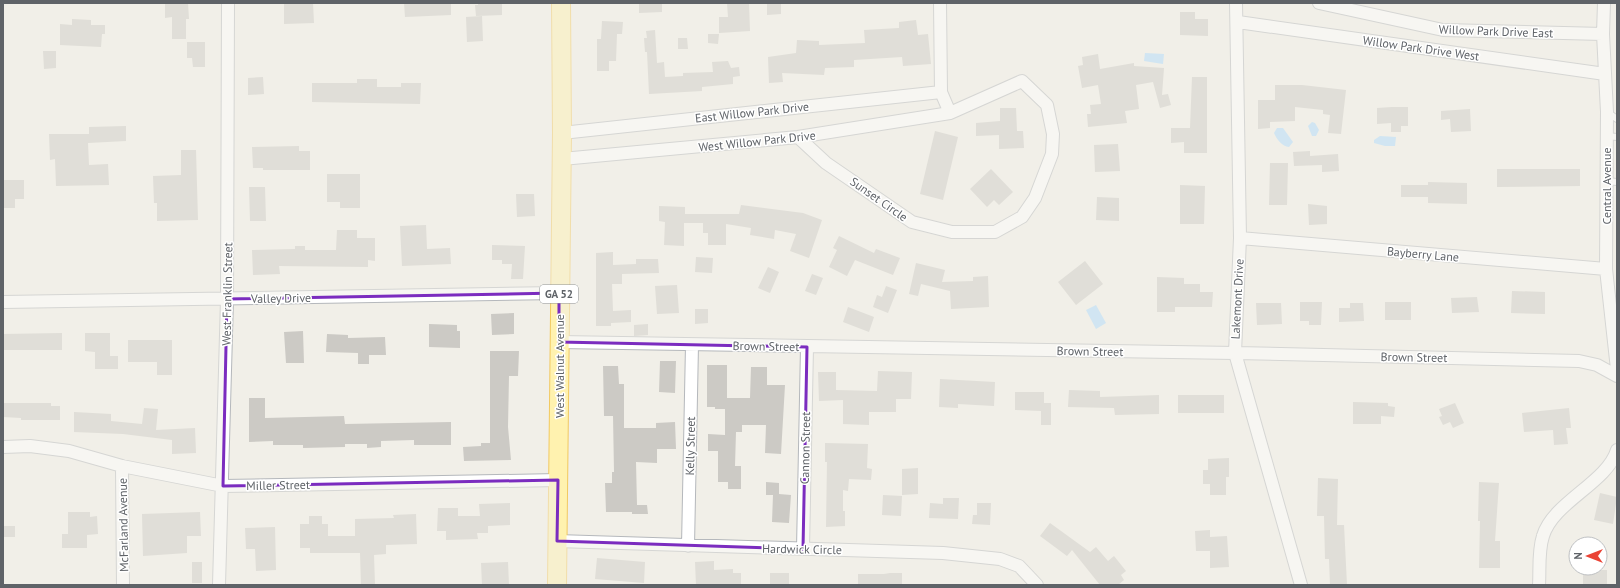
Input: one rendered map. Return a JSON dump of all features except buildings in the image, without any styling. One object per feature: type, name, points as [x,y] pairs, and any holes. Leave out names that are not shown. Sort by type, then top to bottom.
[{"type":"main road","name":"West Walnut Avenue","points":[[557,585],[559,293],[562,159],[561,3]]},
{"type":"street","name":"West Franklin Street","points":[[219,585],[223,486],[227,299],[228,3]]},
{"type":"street","points":[[940,3],[941,92],[950,113]]},
{"type":"street","name":"Lakemont Drive","points":[[1236,3],[1238,22],[1240,238],[1235,353],[1301,585]]},
{"type":"street","name":"Willow Park Drive East","points":[[1319,3],[1443,30],[1603,34]]},
{"type":"street","name":"Central Avenue","points":[[1604,3],[1603,34],[1607,112],[1612,137],[1612,181],[1606,269],[1617,369]]},
{"type":"street","name":"Willow Park Drive West","points":[[1238,22],[1605,74]]},
{"type":"street","name":"Sunset Circle","points":[[798,138],[826,163],[912,222],[952,232],[995,232],[1022,217],[1035,198],[1052,154],[1053,134],[1047,105],[1022,81],[950,113]]},
{"type":"street","name":"East Willow Park Drive","points":[[562,132],[941,92]]},
{"type":"street","name":"West Willow Park Drive","points":[[562,159],[798,138],[950,113]]},
{"type":"street","name":"Bayberry Lane","points":[[1240,238],[1606,269]]},
{"type":"street","name":"Valley Drive","points":[[3,302],[559,293]]},
{"type":"street","name":"Brown Street","points":[[559,342],[1235,353],[1579,361],[1597,366],[1617,376]]},
{"type":"street","name":"Kelly Street","points":[[688,546],[692,345]]},
{"type":"street","name":"Cannon Street","points":[[803,548],[807,347]]},
{"type":"street","name":"Miller Street","points":[[3,447],[30,446],[69,451],[122,466],[223,486],[558,480]]},
{"type":"street","points":[[1539,585],[1543,535],[1550,522],[1607,467],[1617,450]]},
{"type":"street","name":"McFarland Avenue","points":[[122,466],[124,585]]},
{"type":"street","name":"Hardwick Circle","points":[[557,541],[943,553],[1000,560],[1019,566],[1037,585]]},
{"type":"lane","points":[[1607,112],[1617,119]]},
{"type":"highlighted area","points":[[559,293],[559,342],[807,347],[803,549],[557,541],[558,480],[223,486],[227,299]]},
{"type":"water","points":[[1145,53],[1164,54],[1163,64],[1144,61]]},
{"type":"water","points":[[1312,122],[1315,123],[1319,130],[1316,136],[1312,136],[1308,126]]},
{"type":"water","points":[[1277,128],[1283,128],[1293,142],[1289,147],[1282,144],[1277,138],[1274,133]]},
{"type":"water","points":[[1380,136],[1396,137],[1395,146],[1385,146],[1374,143],[1374,140]]},
{"type":"water","points":[[1096,305],[1106,323],[1096,329],[1086,310]]}]
